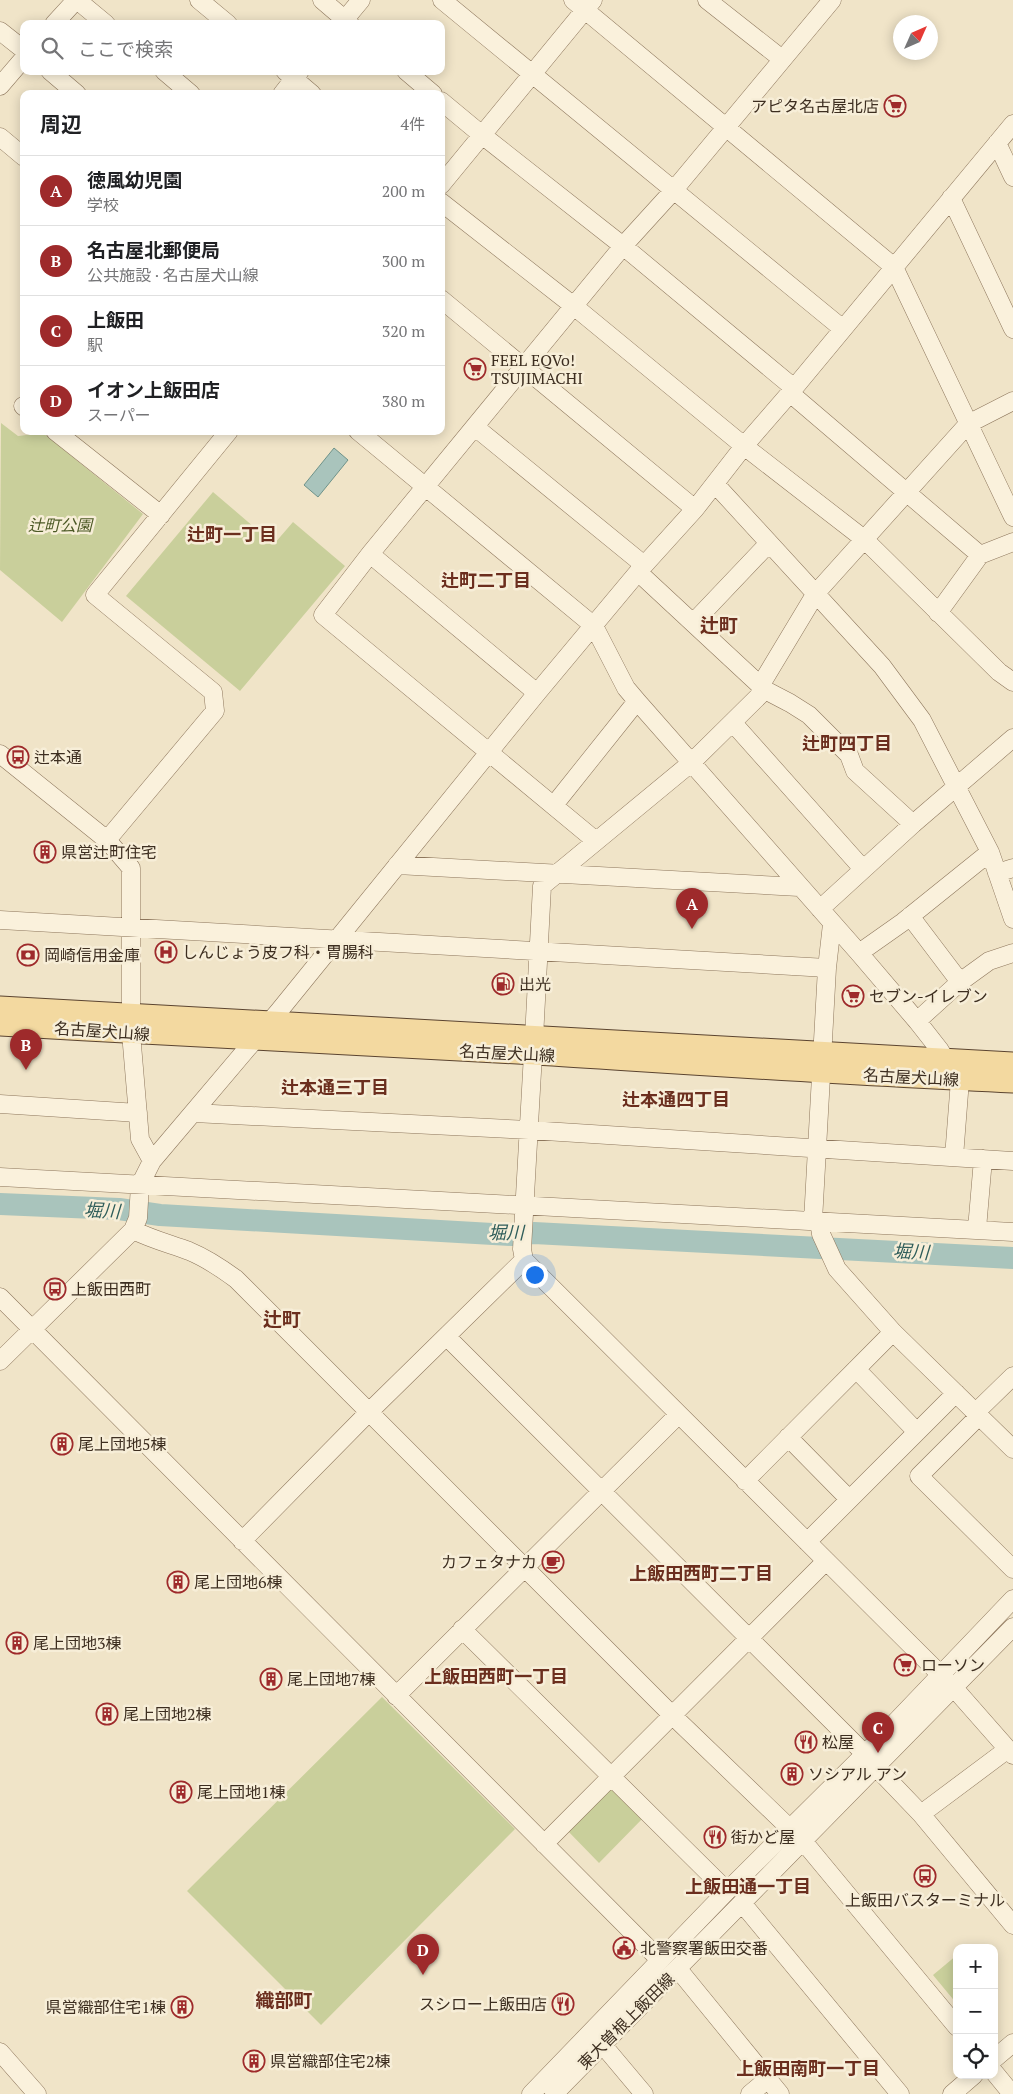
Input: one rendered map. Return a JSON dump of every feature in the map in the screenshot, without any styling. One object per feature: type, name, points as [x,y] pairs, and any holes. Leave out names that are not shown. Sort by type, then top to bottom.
[{"type":"main road","name":"名古屋犬山線","points":[[0,1007],[253,1040],[822,1052],[1013,1063]]},
{"type":"main road","name":"名古屋犬山線","points":[[0,1025],[269,1023],[822,1073],[1013,1082]]},
{"type":"street","points":[[58,20],[76,0],[101,20]]},
{"type":"street","points":[[199,0],[223,20]]},
{"type":"street","points":[[322,0],[344,20]]},
{"type":"street","points":[[347,20],[361,0]]},
{"type":"street","points":[[442,0],[843,329]]},
{"type":"street","points":[[708,0],[782,59]]},
{"type":"street","points":[[596,841],[554,804],[323,615],[370,554],[575,307],[623,246],[673,191],[832,0]]},
{"type":"street","points":[[445,180],[532,75],[584,3],[726,127],[894,268],[1013,517]]},
{"type":"street","points":[[0,31],[20,47]]},
{"type":"street","points":[[0,86],[20,63]]},
{"type":"street","points":[[55,75],[72,90]]},
{"type":"street","points":[[169,75],[186,90]]},
{"type":"street","points":[[284,90],[292,75]]},
{"type":"street","points":[[294,75],[308,90]]},
{"type":"street","points":[[411,75],[428,90]]},
{"type":"street","points":[[445,104],[623,246],[792,390],[907,493],[980,555]]},
{"type":"street","points":[[0,1361],[136,1224],[140,1190],[152,1161],[269,1023],[537,693],[641,569],[716,485],[744,446],[1013,124]]},
{"type":"street","points":[[0,137],[20,154]]},
{"type":"street","points":[[997,143],[1013,177]]},
{"type":"street","points":[[951,198],[1013,329]]},
{"type":"street","points":[[445,205],[575,307],[744,446],[864,539],[999,672],[1013,682]]},
{"type":"street","points":[[445,303],[695,509]]},
{"type":"street","points":[[242,1541],[370,1411],[447,1337],[523,1251],[542,886],[691,762],[732,723],[762,688],[816,593],[968,424],[1013,401]]},
{"type":"street","points":[[475,427],[641,569],[693,623],[762,688],[790,702],[809,715],[849,755],[855,771],[912,824]]},
{"type":"street","points":[[59,435],[161,515]]},
{"type":"street","points":[[106,840],[215,711],[213,692],[95,595],[226,435]]},
{"type":"street","points":[[363,435],[594,626],[626,688],[636,701],[859,953],[917,1021],[945,1059]]},
{"type":"street","points":[[716,485],[882,666],[922,720],[990,852],[1005,870],[1013,920]]},
{"type":"street","points":[[693,623],[769,542]]},
{"type":"street","points":[[938,613],[980,555],[1013,542]]},
{"type":"street","points":[[370,554],[537,693]]},
{"type":"street","points":[[554,804],[636,701]]},
{"type":"street","points":[[732,723],[863,869]]},
{"type":"street","points":[[820,909],[912,824],[1013,738]]},
{"type":"street","points":[[0,754],[106,840],[131,868],[131,1024],[140,1139],[152,1161]]},
{"type":"street","points":[[859,953],[910,916],[990,852]]},
{"type":"street","points":[[397,865],[799,886]]},
{"type":"street","points":[[910,916],[960,982]]},
{"type":"street","points":[[0,920],[827,968]]},
{"type":"street","points":[[832,924],[827,968],[817,1150],[818,1225],[834,1265],[893,1332],[1013,1450]]},
{"type":"street","points":[[917,1021],[960,982],[989,961],[1013,953]]},
{"type":"street","points":[[954,1157],[960,1080]]},
{"type":"street","points":[[0,1104],[138,1113]]},
{"type":"street","points":[[194,1113],[528,1130],[817,1150],[1013,1161]]},
{"type":"street","points":[[977,1229],[982,1159]]},
{"type":"street","points":[[0,1176],[140,1190],[524,1211],[1013,1232]]},
{"type":"street","points":[[136,1224],[147,1237],[190,1251],[213,1262],[236,1279],[673,1716],[803,1841],[953,2022]]},
{"type":"street","points":[[523,1251],[678,1415],[940,1673],[1010,1752],[921,1814]]},
{"type":"street","points":[[0,1297],[660,1960]]},
{"type":"street","points":[[745,1481],[893,1332]]},
{"type":"street","points":[[447,1337],[748,1640],[865,1754]]},
{"type":"street","points":[[856,1369],[917,1432]]},
{"type":"street","points":[[1013,1376],[919,1476],[1013,1569]]},
{"type":"street","points":[[807,1542],[956,1394]]},
{"type":"street","points":[[396,1696],[678,1415]]},
{"type":"street","points":[[788,1437],[849,1499]]},
{"type":"street","points":[[544,1844],[826,1561]]},
{"type":"street","name":"東大曽根上飯田線","points":[[531,2094],[727,1891],[865,1754],[940,1673],[1013,1599]]},
{"type":"street","name":"東大曽根上飯田線","points":[[554,2094],[678,1970],[1013,1627]]},
{"type":"street","points":[[462,1629],[727,1891]]},
{"type":"street","points":[[876,1767],[921,1814],[1013,1925]]},
{"type":"street","points":[[742,1903],[900,2094]]},
{"type":"street","points":[[678,1970],[780,2094]]},
{"type":"street","points":[[998,2056],[1013,2043]]},
{"type":"street","points":[[602,2044],[644,2094]]},
{"type":"street","points":[[0,2052],[12,2064],[32,2092]]},
{"type":"street","points":[[998,2077],[1012,2094]]},
{"type":"street","points":[[750,2094],[768,2079]]},
{"type":"street","points":[[952,2094],[969,2079]]},
{"type":"green space","name":"辻町公園","points":[[1,423],[18,436],[45,435],[143,514],[62,622],[0,570]]},
{"type":"green space","points":[[213,492],[274,544],[293,522],[345,566],[240,691],[126,596]]},
{"type":"green space","points":[[382,1697],[515,1829],[321,2025],[187,1891]]},
{"type":"green space","points":[[611,1782],[645,1816],[599,1863],[565,1828]]},
{"type":"green space","points":[[953,1958],[953,1999],[933,1975]]},
{"type":"water","points":[[334,448],[348,460],[318,497],[304,485]]},
{"type":"waterway","name":"堀川","points":[[0,1204],[119,1209],[160,1215],[511,1235],[534,1233],[1013,1258]]},
{"type":"place","name":"アピタ名古屋北店","points":[[895,106]]},
{"type":"place","name":"FEEL EQVo! TSUJIMACHI","points":[[475,369]]},
{"type":"place","name":"辻本通","points":[[18,757]]},
{"type":"place","name":"県営辻町住宅","points":[[45,852]]},
{"type":"place","name":"徳風幼児園","points":[[692,929]]},
{"type":"place","name":"しんじょう皮フ科・胃腸科","points":[[166,952]]},
{"type":"place","name":"岡崎信用金庫","points":[[28,955]]},
{"type":"place","name":"出光","points":[[503,984]]},
{"type":"place","name":"セブン-イレブン","points":[[853,996]]},
{"type":"place","name":"名古屋北郵便局","points":[[26,1070]]},
{"type":"place","name":"上飯田西町","points":[[55,1289]]},
{"type":"place","name":"尾上団地5棟","points":[[62,1444]]},
{"type":"place","name":"カフェタナカ","points":[[553,1562]]},
{"type":"place","name":"尾上団地6棟","points":[[178,1582]]},
{"type":"place","name":"尾上団地3棟","points":[[17,1643]]},
{"type":"place","name":"ローソン","points":[[905,1665]]},
{"type":"place","name":"尾上団地7棟","points":[[271,1679]]},
{"type":"place","name":"尾上団地2棟","points":[[107,1714]]},
{"type":"place","name":"松屋","points":[[806,1742]]},
{"type":"place","name":"上飯田","points":[[878,1753]]},
{"type":"place","name":"ソシアル アン","points":[[792,1774]]},
{"type":"place","name":"尾上団地1棟","points":[[181,1792]]},
{"type":"place","name":"街かど屋","points":[[715,1837]]},
{"type":"place","name":"上飯田バスターミナル","points":[[925,1876]]},
{"type":"place","name":"北警察署飯田交番","points":[[624,1948]]},
{"type":"place","name":"イオン上飯田店","points":[[423,1975]]},
{"type":"place","name":"スシロー上飯田店","points":[[563,2004]]},
{"type":"place","name":"県営織部住宅1棟","points":[[182,2007]]},
{"type":"place","name":"県営織部住宅2棟","points":[[254,2061]]},
{"type":"district","name":"辻町一丁目","points":[[232,535]]},
{"type":"district","name":"辻町二丁目","points":[[486,581]]},
{"type":"district","name":"辻町","points":[[719,625]]},
{"type":"district","name":"辻町四丁目","points":[[847,744]]},
{"type":"district","name":"辻本通三丁目","points":[[335,1088]]},
{"type":"district","name":"辻本通四丁目","points":[[676,1100]]},
{"type":"district","name":"辻町","points":[[282,1319]]},
{"type":"district","name":"上飯田西町二丁目","points":[[701,1574]]},
{"type":"district","name":"上飯田西町一丁目","points":[[496,1677]]},
{"type":"district","name":"上飯田通一丁目","points":[[748,1887]]},
{"type":"district","name":"織部町","points":[[284,2000]]},
{"type":"district","name":"上飯田南町一丁目","points":[[808,2069]]}]
